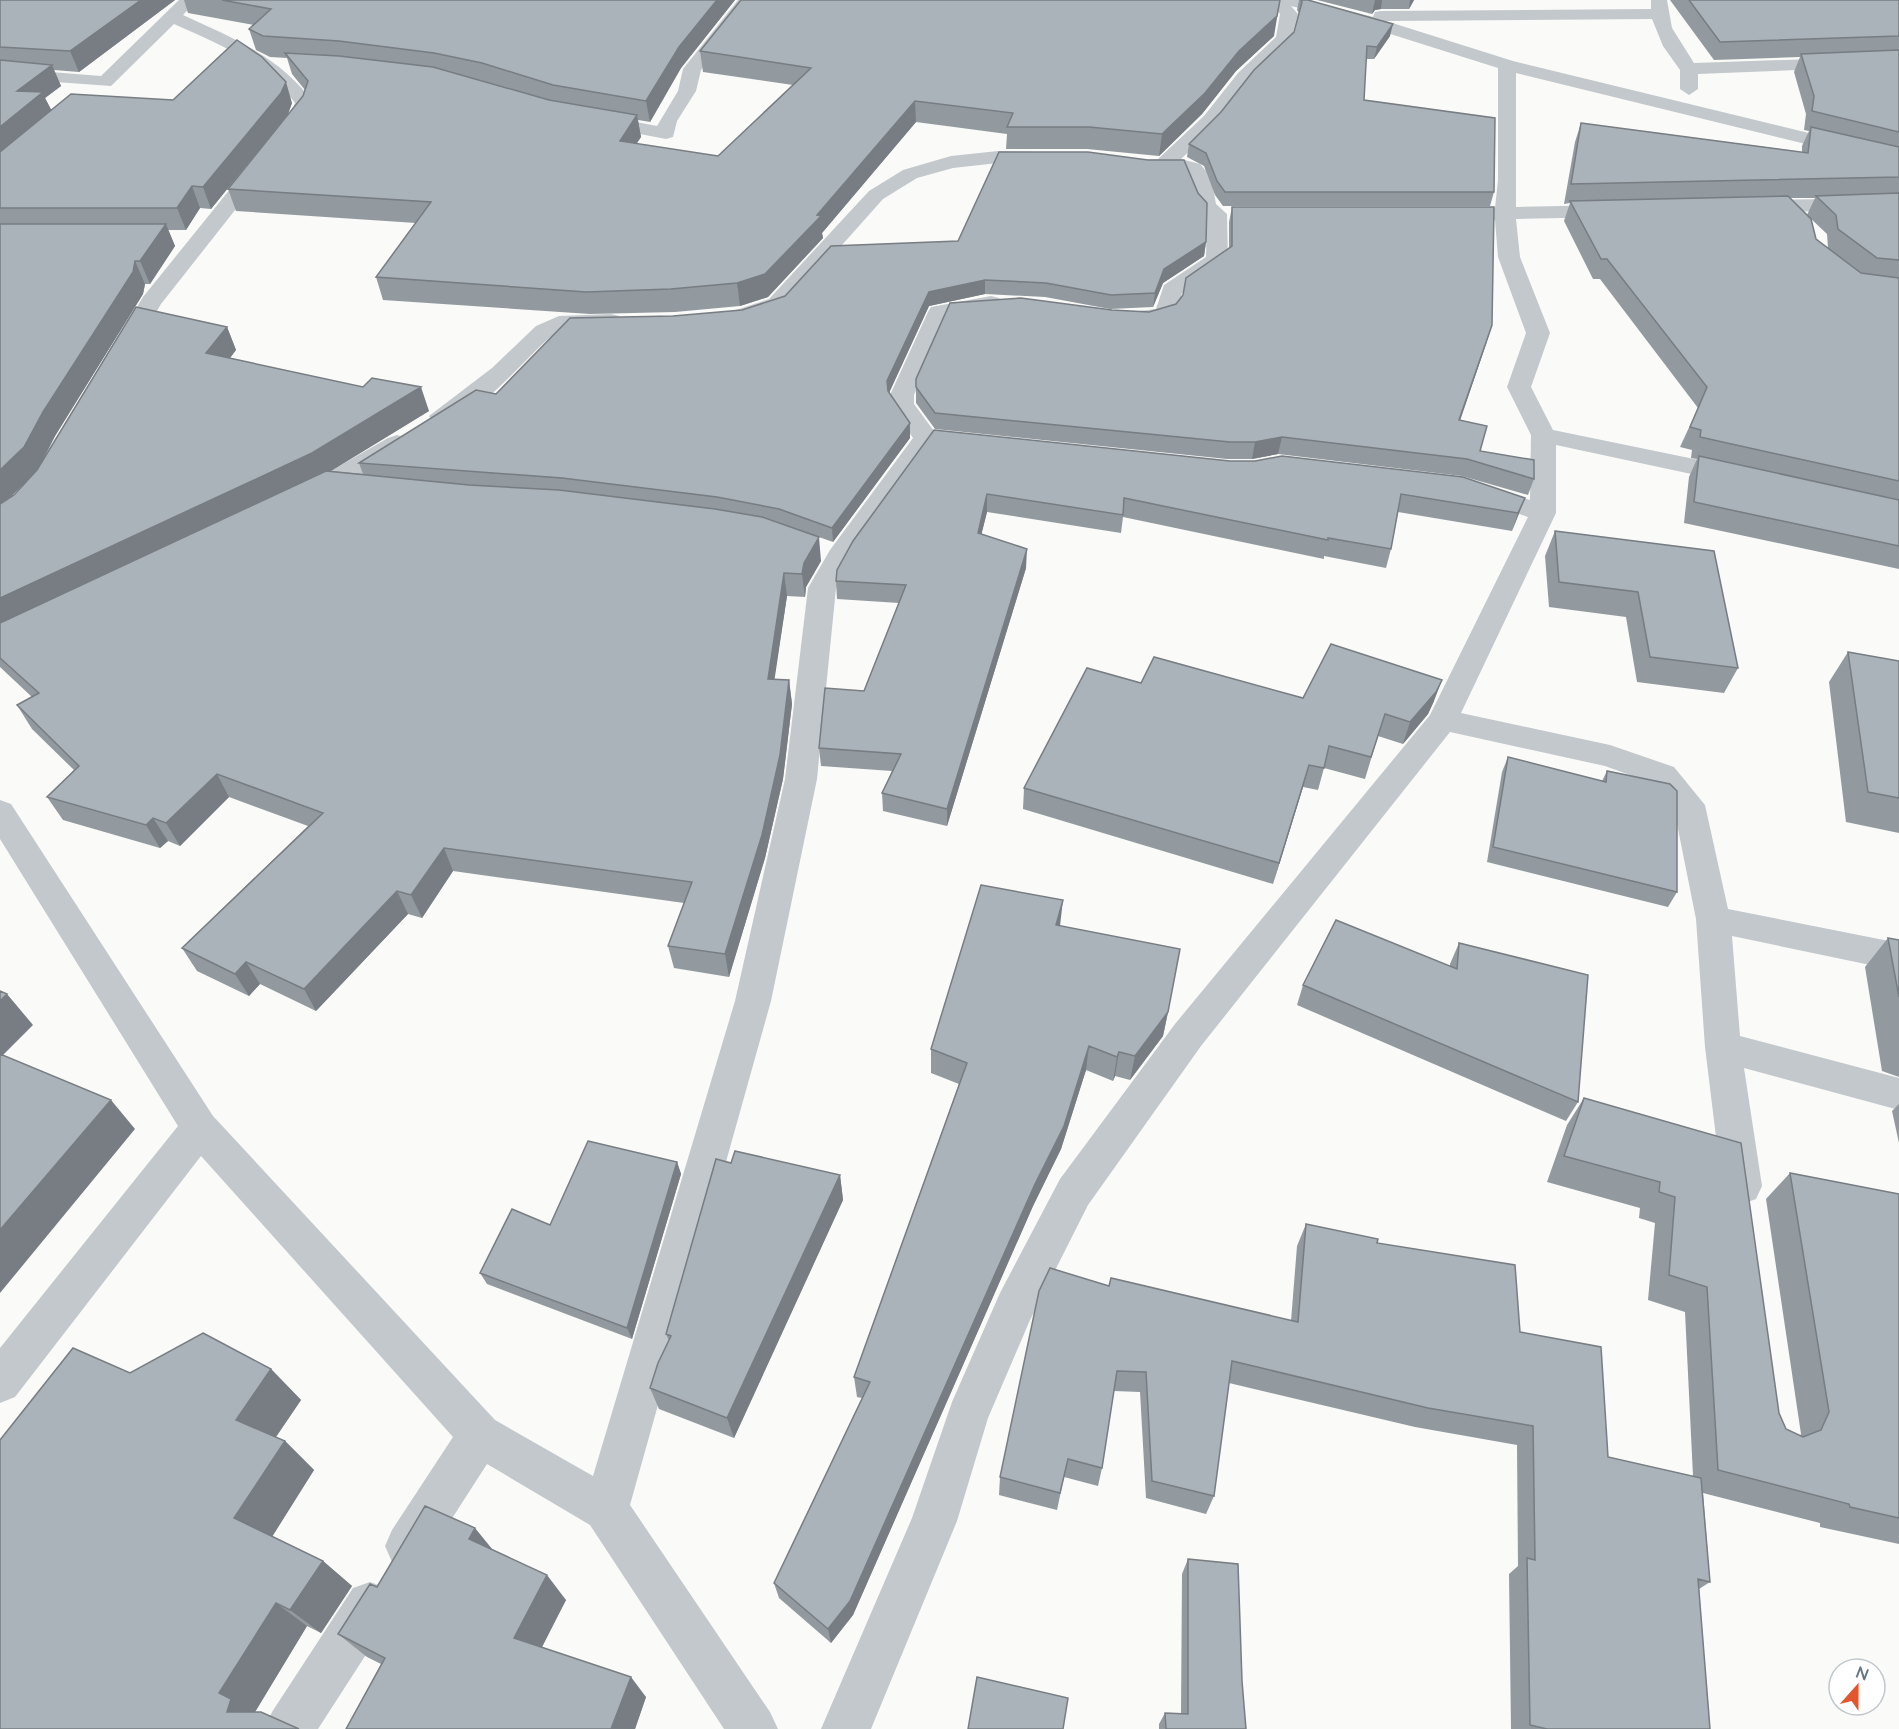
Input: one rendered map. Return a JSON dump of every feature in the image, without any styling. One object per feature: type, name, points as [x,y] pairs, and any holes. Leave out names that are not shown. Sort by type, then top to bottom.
[{"type":"street","points":[[87,96],[105,82],[189,0]]},
{"type":"street","points":[[576,117],[666,133],[667,121],[687,91],[692,69],[747,0]]},
{"type":"street","points":[[1165,164],[1211,120],[1244,77],[1284,39],[1289,14],[1278,0]]},
{"type":"street","points":[[1288,0],[1352,16],[1507,65],[1899,161]]},
{"type":"street","points":[[1415,16],[1425,0]]},
{"type":"street","points":[[1352,16],[1415,16],[1659,7],[1673,50],[1689,69],[1689,109]]},
{"type":"street","points":[[117,361],[151,302],[300,116],[312,96],[298,90],[244,52],[172,16]]},
{"type":"street","points":[[1689,69],[1899,62]]},
{"type":"street","points":[[263,64],[296,66]]},
{"type":"street","points":[[846,1729],[934,1521],[967,1417],[1015,1307],[1074,1192],[1188,1035],[1443,720],[1543,513],[1543,435],[1519,387],[1538,333],[1509,257],[1505,214],[1508,180],[1507,65]]},
{"type":"street","points":[[0,73],[105,82]]},
{"type":"street","points":[[720,317],[743,315],[777,304],[876,195],[910,174],[951,162],[998,157],[1060,157]]},
{"type":"street","points":[[1125,161],[1147,165],[1181,163],[1190,167],[1200,177],[1206,206],[1217,214],[1240,214]]},
{"type":"street","points":[[1736,207],[1899,204]]},
{"type":"street","points":[[1783,205],[1806,228]]},
{"type":"street","points":[[1459,214],[1632,210]]},
{"type":"street","points":[[1110,318],[1159,316],[1166,313],[1172,290],[1191,274],[1216,260],[1217,214]]},
{"type":"street","points":[[178,238],[202,238]]},
{"type":"street","points":[[995,445],[927,438],[902,404],[902,395],[939,312],[985,303],[1015,304]]},
{"type":"street","points":[[288,505],[331,484],[466,401],[544,331],[559,323],[631,321]]},
{"type":"street","points":[[1543,435],[1759,481]]},
{"type":"street","points":[[606,1509],[753,1000],[801,779],[828,552],[927,438]]},
{"type":"street","points":[[331,484],[365,488]]},
{"type":"street","points":[[1462,486],[1543,513]]},
{"type":"street","points":[[1443,720],[1610,756],[1662,775],[1689,805],[1713,918],[1723,1047],[1747,1223]]},
{"type":"street","points":[[0,812],[200,1128],[480,1436],[606,1509],[753,1729]]},
{"type":"street","points":[[1713,918],[1899,957]]},
{"type":"street","points":[[1723,1047],[1899,1094]]},
{"type":"street","points":[[0,1382],[200,1128]]},
{"type":"street","points":[[289,1729],[480,1436]]},
{"type":"building","points":[[0,0],[141,0],[70,51],[0,47]]},
{"type":"building","points":[[222,0],[717,0],[679,47],[646,101],[553,85],[482,63],[434,53],[339,41],[263,36],[249,29],[271,9]]},
{"type":"building","points":[[741,0],[1280,0],[1277,16],[1239,51],[1205,93],[1162,134],[1089,127],[1007,127],[1013,113],[915,101],[817,215],[821,216],[765,274],[737,283],[671,289],[586,292],[376,277],[431,202],[228,189],[303,96],[308,81],[285,53],[339,56],[433,67],[549,100],[637,115],[620,141],[718,156],[811,68],[700,51]]},
{"type":"building","points":[[1301,0],[1393,24],[1377,47],[1367,46],[1364,100],[1495,118],[1494,192],[1225,192],[1217,181],[1206,153],[1189,144],[1221,112],[1254,70],[1294,32]]},
{"type":"building","points":[[1689,0],[1899,0],[1899,36],[1720,42]]},
{"type":"building","points":[[237,40],[262,57],[286,82],[281,93],[203,187],[192,186],[177,208],[0,208],[0,152],[71,94],[173,100]]},
{"type":"building","points":[[1899,50],[1899,132],[1812,111],[1814,96],[1801,54]]},
{"type":"building","points":[[0,60],[52,65],[17,91],[43,92],[0,127]]},
{"type":"building","points":[[1581,123],[1808,153],[1811,127],[1899,147],[1899,177],[1571,184]]},
{"type":"building","points":[[999,152],[1088,152],[1148,160],[1184,160],[1198,193],[1207,203],[1206,242],[1164,269],[1155,293],[1111,295],[1046,283],[985,280],[929,292],[887,381],[888,391],[910,423],[832,528],[779,509],[717,497],[562,478],[359,463],[476,390],[496,394],[570,318],[673,316],[742,310],[785,296],[831,246],[958,241]]},
{"type":"building","points":[[1899,193],[1899,260],[1877,258],[1838,229],[1836,215],[1816,196]]},
{"type":"building","points":[[1788,196],[1811,219],[1816,239],[1861,273],[1899,278],[1899,481],[1700,437],[1701,430],[1690,427],[1707,387],[1607,259],[1601,259],[1570,201]]},
{"type":"building","points":[[1232,207],[1494,207],[1492,325],[1459,420],[1487,426],[1480,451],[1534,460],[1534,479],[1467,459],[1282,437],[1255,442],[1230,442],[935,413],[916,387],[916,379],[950,303],[1021,298],[1112,310],[1149,312],[1176,304],[1183,295],[1186,278],[1232,246]]},
{"type":"building","points":[[0,224],[166,224],[140,261],[135,261],[133,272],[43,412],[24,447],[0,470]]},
{"type":"building","points":[[136,307],[227,327],[206,353],[363,387],[372,378],[421,387],[312,453],[0,598],[0,504],[14,495],[37,470]]},
{"type":"building","points":[[934,430],[1230,461],[1255,461],[1282,456],[1463,477],[1525,498],[1518,513],[1401,494],[1391,549],[1328,538],[1328,540],[1124,498],[1123,515],[987,494],[978,533],[1027,549],[947,809],[882,793],[901,754],[819,748],[825,688],[864,691],[906,585],[836,581],[837,570],[853,541]]},
{"type":"building","points":[[1699,456],[1899,500],[1899,546],[1694,502]]},
{"type":"building","points":[[326,471],[469,485],[559,490],[715,509],[762,517],[819,537],[804,563],[802,574],[784,573],[768,679],[789,680],[780,755],[762,835],[725,954],[668,946],[692,882],[444,848],[411,895],[397,891],[304,989],[246,962],[235,974],[182,948],[323,813],[217,774],[166,823],[153,818],[146,825],[47,797],[79,766],[17,705],[39,693],[0,658],[0,623]]},
{"type":"building","points":[[1555,531],[1714,551],[1738,668],[1650,657],[1638,592],[1559,582]]},
{"type":"building","points":[[1331,644],[1442,680],[1436,692],[1410,722],[1385,714],[1371,757],[1329,746],[1324,768],[1309,765],[1279,863],[1024,788],[1087,668],[1141,683],[1154,657],[1303,698]]},
{"type":"building","points":[[1848,652],[1899,661],[1899,798],[1868,792]]},
{"type":"building","points":[[1508,757],[1606,782],[1607,771],[1670,784],[1677,791],[1677,892],[1493,847]]},
{"type":"building","points":[[981,885],[1063,900],[1056,925],[1180,949],[1168,1012],[1135,1056],[1119,1052],[1117,1057],[1089,1046],[1064,1126],[1035,1184],[850,1601],[828,1629],[774,1583],[870,1382],[854,1377],[967,1063],[931,1049]]},
{"type":"building","points":[[1336,920],[1457,969],[1459,943],[1588,975],[1578,1102],[1303,985]]},
{"type":"building","points":[[1888,938],[1899,940],[1899,997]]},
{"type":"building","points":[[0,991],[7,994],[0,1001]]},
{"type":"building","points":[[0,1054],[111,1100],[0,1230]]},
{"type":"building","points":[[1584,1098],[1741,1143],[1779,1413],[1786,1429],[1803,1437],[1821,1430],[1829,1412],[1790,1173],[1899,1194],[1899,1518],[1850,1507],[1849,1504],[1718,1470],[1707,1287],[1669,1275],[1675,1197],[1659,1192],[1660,1182],[1564,1156]]},
{"type":"building","points":[[588,1141],[677,1162],[627,1328],[480,1273],[512,1209],[550,1225]]},
{"type":"building","points":[[735,1151],[840,1175],[727,1418],[650,1388],[658,1363],[671,1336],[666,1334],[716,1159],[731,1163]]},
{"type":"building","points":[[1306,1224],[1378,1239],[1377,1243],[1515,1265],[1520,1332],[1601,1347],[1608,1457],[1701,1478],[1710,1582],[1698,1579],[1710,1729],[1547,1729],[1530,1725],[1527,1558],[1535,1560],[1533,1426],[1428,1408],[1232,1361],[1214,1496],[1152,1481],[1146,1372],[1117,1371],[1102,1468],[1068,1459],[1060,1493],[1000,1477],[1039,1291],[1050,1268],[1109,1286],[1111,1278],[1298,1322]]},
{"type":"building","points":[[203,1333],[271,1369],[236,1420],[285,1441],[234,1518],[323,1561],[290,1610],[276,1603],[219,1693],[231,1699],[227,1712],[261,1712],[299,1729],[0,1729],[0,1440],[73,1348],[130,1373]]},
{"type":"building","points":[[425,1506],[475,1528],[469,1539],[547,1575],[514,1638],[631,1677],[611,1729],[346,1729],[385,1658],[338,1634],[370,1584],[377,1587]]},
{"type":"building","points":[[1188,1559],[1238,1564],[1246,1729],[1166,1729],[1165,1713],[1188,1714]]},
{"type":"building","points":[[977,1677],[1068,1698],[1063,1729],[968,1729]]}]
